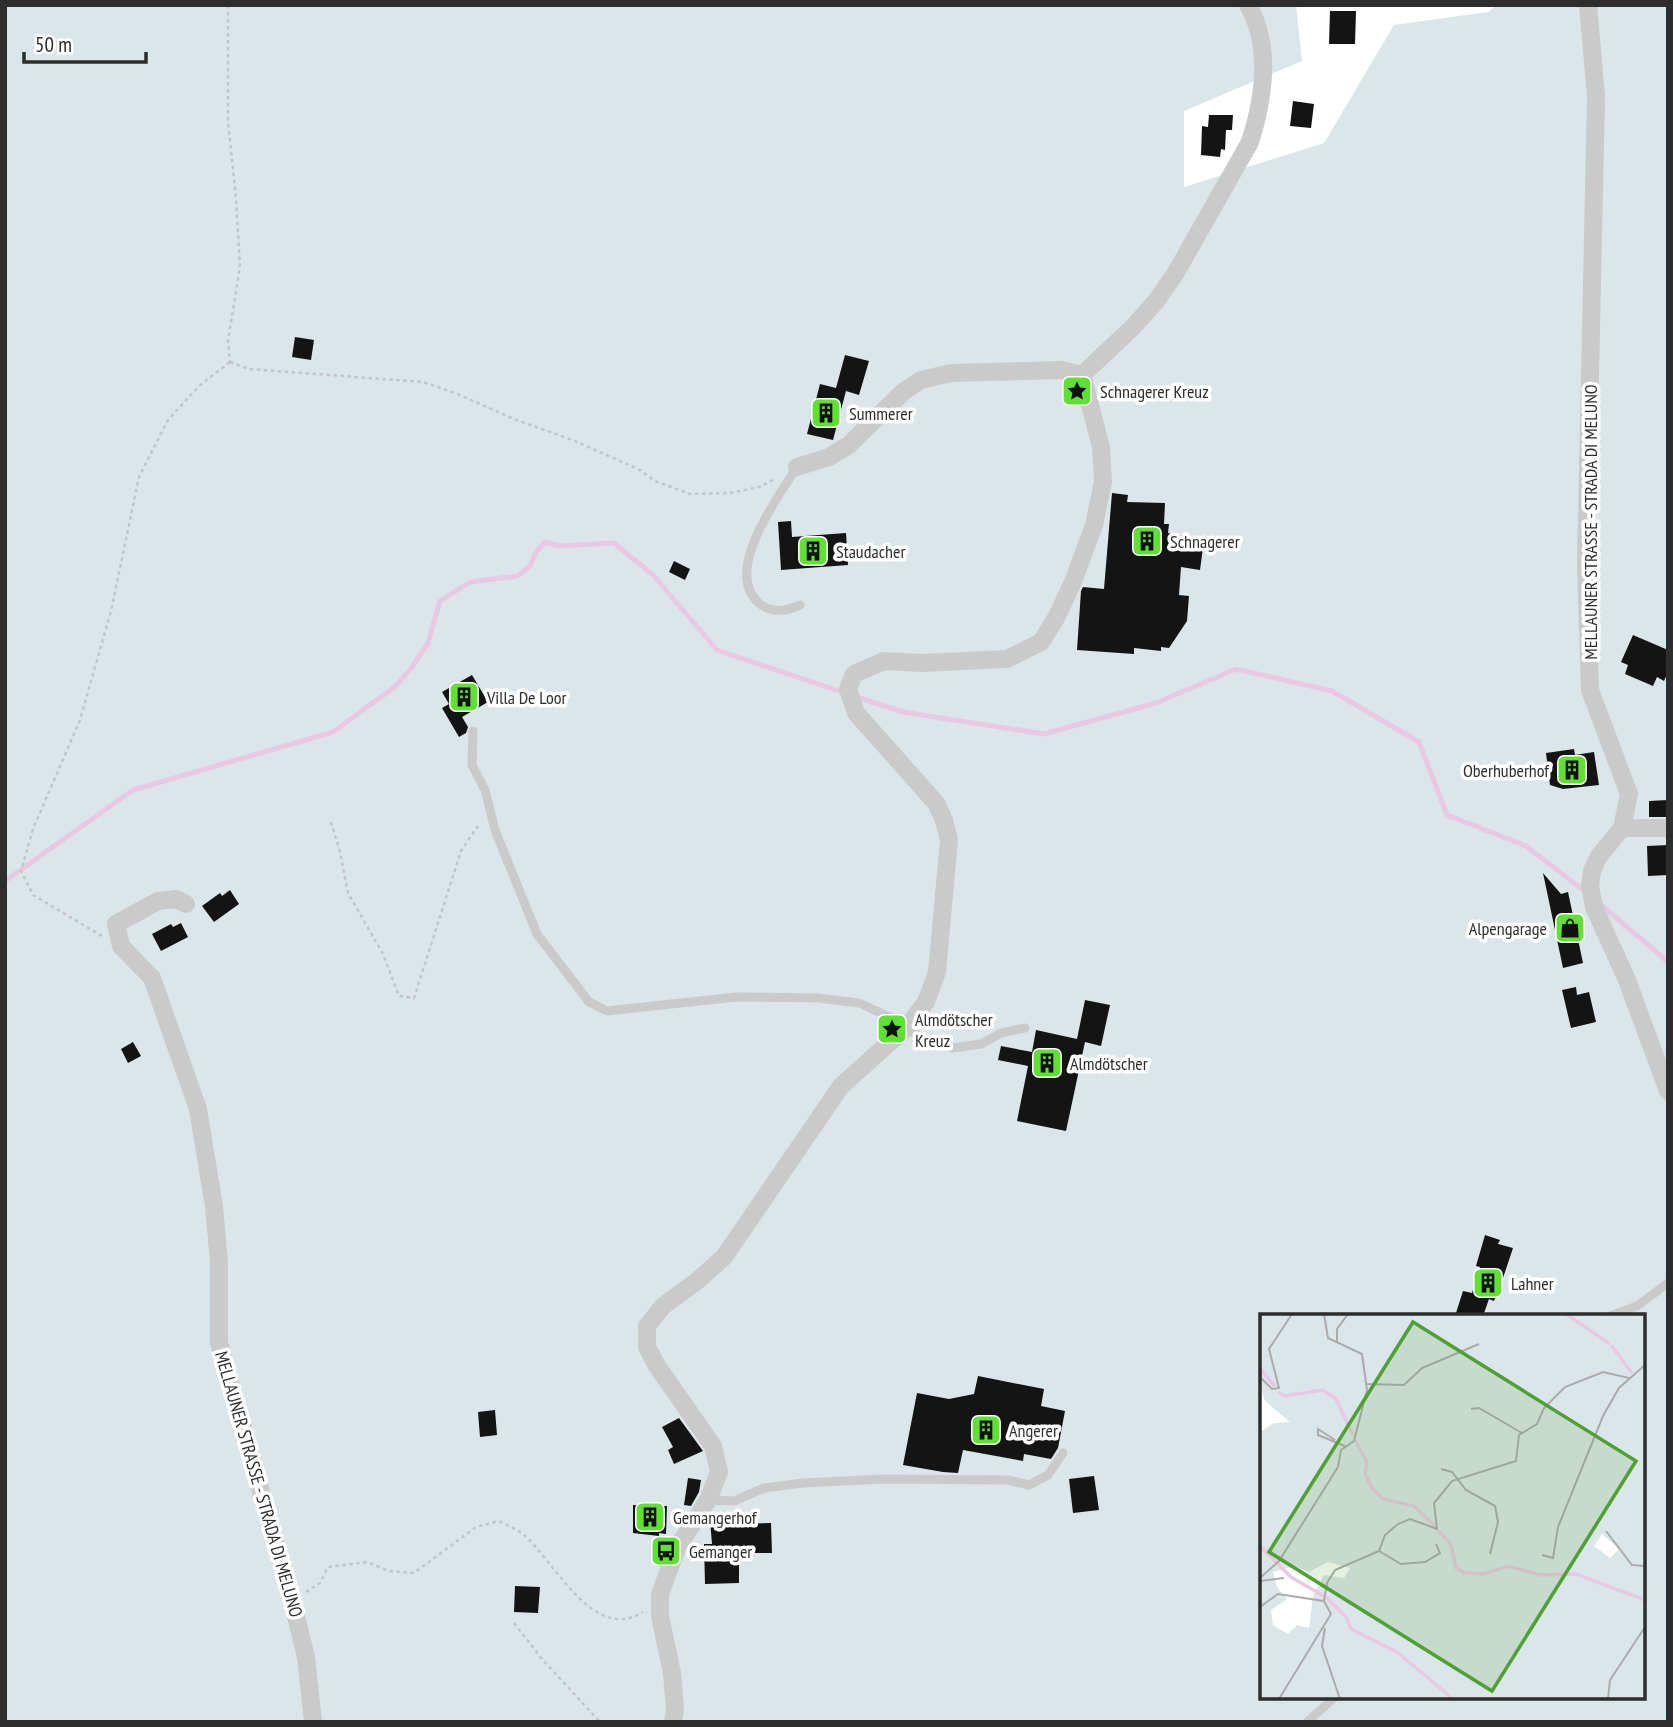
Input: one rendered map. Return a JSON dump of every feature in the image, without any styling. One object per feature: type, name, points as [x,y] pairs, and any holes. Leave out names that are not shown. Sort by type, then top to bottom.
[{"type":"street","points":[[1082,375],[1133,327],[1157,300],[1182,263],[1250,142],[1263,86],[1263,62],[1258,27],[1248,5]]},
{"type":"street","name":"MELLAUNER STRASSE - STRADA DI MELUNO","points":[[1588,5],[1595,96],[1586,564],[1590,690],[1629,794],[1622,828],[1599,856],[1592,871],[1590,886],[1594,907],[1627,980],[1668,1091]]},
{"type":"street","points":[[797,467],[829,457],[849,445],[903,392],[920,380],[951,373],[1061,370],[1082,375]]},
{"type":"street","points":[[673,1722],[675,1708],[672,1673],[660,1616],[660,1594],[677,1548],[708,1500],[719,1472],[713,1446],[657,1366],[647,1347],[647,1326],[663,1306],[724,1257],[841,1086],[907,1027],[926,1002],[937,972],[949,840],[936,803],[856,713],[850,698],[854,674],[884,661],[922,663],[1007,659],[1041,642],[1073,582],[1094,525],[1103,482],[1101,447],[1082,375]]},
{"type":"street","points":[[1622,828],[1668,828]]},
{"type":"street","points":[[121,946],[117,924],[158,901],[176,899],[186,904]]},
{"type":"street","name":"MELLAUNER STRASSE - STRADA DI MELUNO","points":[[121,946],[152,978],[198,1109],[214,1206],[219,1262],[219,1343],[306,1657],[313,1722]]},
{"type":"lane","points":[[797,467],[754,540],[746,572],[750,594],[762,606],[782,612],[800,605]]},
{"type":"lane","points":[[473,731],[472,765],[485,790],[495,830],[537,934],[589,1002],[607,1012],[736,997],[818,998],[859,1003],[907,1027],[915,1034],[953,1048],[981,1045],[1001,1033],[1025,1028]]},
{"type":"lane","points":[[1615,1314],[1637,1306],[1668,1283]]},
{"type":"lane","points":[[708,1500],[734,1501],[764,1488],[803,1483],[883,1479],[1008,1480],[1029,1485],[1048,1475],[1063,1453]]},
{"type":"lane","points":[[1307,1722],[1333,1699]]},
{"type":"path","points":[[228,5],[228,121],[240,267],[228,341],[230,362]]},
{"type":"path","points":[[230,362],[249,369],[423,382],[575,441],[640,470],[655,481],[690,494],[730,493],[759,487],[797,467]]},
{"type":"path","points":[[121,946],[33,895],[22,871],[33,829],[80,720],[111,611],[139,477],[168,420],[199,386],[230,362]]},
{"type":"path","points":[[331,822],[348,893],[383,954],[399,996],[414,998],[461,851],[477,827],[495,830]]},
{"type":"path","points":[[289,1590],[305,1592],[320,1583],[328,1567],[367,1562],[389,1571],[414,1573],[476,1527],[499,1521],[523,1535],[592,1609],[611,1619],[632,1619],[647,1609],[660,1594]]},
{"type":"path","points":[[514,1623],[542,1659],[600,1722]]},
{"type":"shaded area","points":[[5,5],[1296,5],[1302,61],[1184,111],[1184,187],[1324,143],[1394,25],[1488,12],[1497,5],[1668,5],[1668,1722],[5,1722]]},
{"type":"building","points":[[1330,11],[1356,11],[1355,44],[1329,44]]},
{"type":"building","points":[[1293,101],[1314,104],[1311,128],[1290,126]]},
{"type":"building","points":[[1209,115],[1233,115],[1232,130],[1226,130],[1225,150],[1221,149],[1220,157],[1201,155],[1202,126],[1208,127]]},
{"type":"building","points":[[295,337],[314,340],[311,360],[292,357]]},
{"type":"building","name":"Summerer","points":[[845,355],[869,361],[859,395],[846,391],[833,440],[807,434],[820,384],[836,388]]},
{"type":"building","points":[[1112,493],[1128,495],[1127,502],[1165,503],[1164,524],[1169,524],[1168,533],[1204,540],[1200,570],[1181,567],[1179,595],[1189,596],[1187,621],[1169,648],[1161,647],[1161,651],[1134,648],[1134,654],[1077,650],[1081,591],[1083,587],[1104,589]]},
{"type":"building","name":"Staudacher","points":[[791,521],[792,537],[846,533],[848,565],[781,570],[778,522]]},
{"type":"building","points":[[674,561],[690,569],[685,580],[669,572]]},
{"type":"building","points":[[1633,635],[1668,650],[1668,672],[1664,681],[1657,677],[1653,686],[1625,674],[1628,665],[1621,662]]},
{"type":"building","name":"Villa De Loor","points":[[472,675],[488,702],[462,717],[468,727],[466,733],[459,737],[442,708],[449,704],[442,692]]},
{"type":"building","name":"Oberhuberhof","points":[[1574,749],[1575,755],[1594,752],[1599,785],[1563,789],[1550,785],[1546,753]]},
{"type":"building","points":[[1668,800],[1668,817],[1649,817],[1649,801]]},
{"type":"building","points":[[1668,845],[1668,875],[1648,876],[1647,846]]},
{"type":"building","points":[[1543,873],[1561,894],[1568,892],[1583,963],[1563,968]]},
{"type":"building","points":[[230,890],[239,904],[214,922],[202,906],[220,893],[222,896]]},
{"type":"building","points":[[181,923],[188,937],[161,951],[152,934],[171,924],[173,927]]},
{"type":"building","points":[[1576,987],[1577,995],[1589,992],[1596,1022],[1571,1028],[1562,990]]},
{"type":"building","name":"Almdötscher","points":[[1085,1000],[1110,1005],[1101,1046],[1085,1042],[1066,1131],[1017,1121],[1028,1066],[998,1060],[1001,1046],[1032,1052],[1036,1030],[1077,1039]]},
{"type":"building","points":[[133,1042],[141,1056],[128,1063],[121,1049]]},
{"type":"building","name":"Lahner","points":[[1485,1235],[1500,1240],[1498,1244],[1513,1248],[1494,1301],[1489,1299],[1484,1314],[1456,1314],[1463,1291],[1472,1293],[1480,1267],[1476,1266]]},
{"type":"building","name":"Angerer","points":[[978,1376],[1044,1389],[1041,1406],[1065,1411],[1058,1448],[1051,1459],[1024,1454],[1023,1461],[963,1450],[958,1473],[903,1465],[917,1393],[949,1399],[974,1394]]},
{"type":"building","points":[[495,1410],[497,1435],[480,1437],[478,1412]]},
{"type":"building","points":[[679,1418],[703,1451],[674,1464],[668,1450],[673,1447],[662,1427]]},
{"type":"building","points":[[1094,1476],[1099,1510],[1073,1513],[1069,1479]]},
{"type":"building","points":[[688,1478],[701,1480],[699,1492],[691,1506],[684,1505]]},
{"type":"building","name":"Gemangerhof","points":[[633,1505],[667,1506],[666,1534],[659,1533],[659,1536],[633,1533]]},
{"type":"building","points":[[738,1519],[739,1524],[771,1523],[772,1553],[739,1553],[739,1583],[705,1584],[704,1544],[712,1544],[710,1520]]},
{"type":"building","points":[[515,1586],[540,1587],[538,1613],[514,1612]]},
{"type":"waterway","points":[[5,881],[133,790],[333,732],[396,686],[412,667],[428,643],[440,601],[470,582],[517,576],[530,566],[536,552],[545,542],[559,546],[614,543],[653,575],[717,650],[845,693]]},
{"type":"waterway","points":[[854,696],[903,712],[1044,734],[1156,703],[1236,669],[1332,691],[1419,742],[1447,815],[1526,846],[1587,893]]},
{"type":"waterway","points":[[1600,904],[1668,962]]},
{"type":"place","name":"Schnagerer Kreuz","points":[[1077,391]]},
{"type":"place","name":"Summerer","points":[[826,413]]},
{"type":"place","name":"Schnagerer","points":[[1147,541]]},
{"type":"place","name":"Staudacher","points":[[813,551]]},
{"type":"place","name":"Villa De Loor","points":[[464,697]]},
{"type":"place","name":"Oberhuberhof","points":[[1572,770]]},
{"type":"place","name":"Alpengarage","points":[[1570,928]]},
{"type":"place","name":"Almdötscher Kreuz","points":[[892,1029]]},
{"type":"place","name":"Almdötscher","points":[[1047,1063]]},
{"type":"place","name":"Lahner","points":[[1488,1283]]},
{"type":"place","name":"Angerer","points":[[986,1430]]},
{"type":"place","name":"Gemangerhof","points":[[650,1517]]},
{"type":"place","name":"Gemanger","points":[[666,1551]]}]
